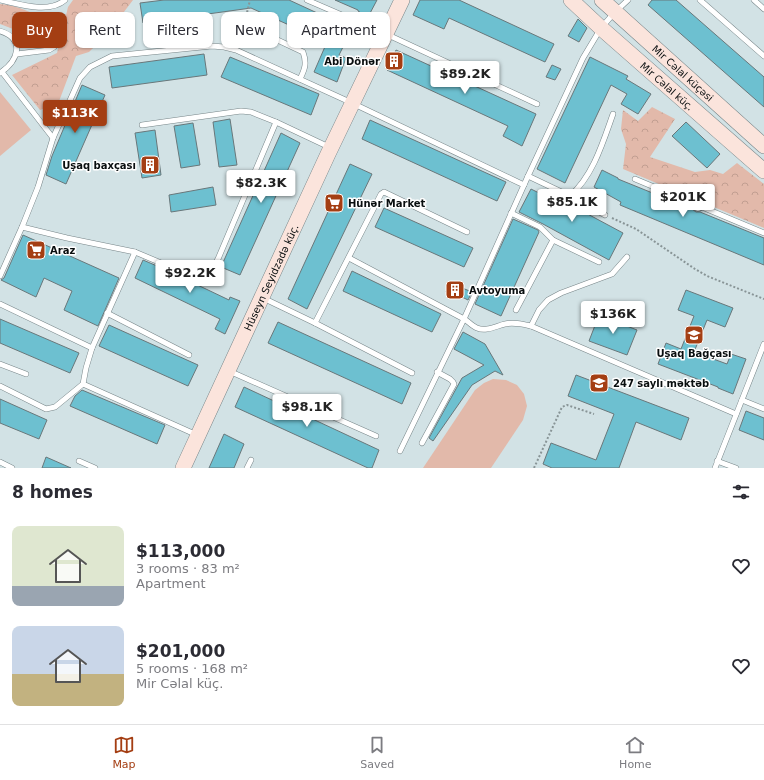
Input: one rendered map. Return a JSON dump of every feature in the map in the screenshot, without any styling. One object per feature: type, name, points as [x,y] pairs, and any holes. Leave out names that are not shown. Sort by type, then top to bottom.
[{"type":"street","name":"Hüseyn Seyidzadə küç.","points":[[390,26],[402,0]]},
{"type":"street","name":"Mir Cəlal küç.","points":[[571,0],[764,171]]},
{"type":"street","name":"Mir Cəlal küçəsi","points":[[602,0],[764,145]]},
{"type":"street","name":"Hüseyn Seyidzadə küç.","points":[[183,468],[352,103],[379,48]]},
{"type":"street","points":[[698,206],[702,191]]},
{"type":"lane","points":[[0,0],[37,7],[59,5],[66,0]]},
{"type":"lane","points":[[307,0],[335,12]]},
{"type":"lane","points":[[400,451],[464,318],[528,176],[590,45],[601,28],[628,0]]},
{"type":"lane","points":[[700,0],[764,56]]},
{"type":"lane","points":[[754,0],[764,9]]},
{"type":"lane","points":[[0,31],[7,33],[13,38],[17,54],[13,62],[1,73],[53,138]]},
{"type":"lane","points":[[390,36],[537,104]]},
{"type":"lane","points":[[279,41],[303,52],[306,68],[300,79]]},
{"type":"lane","points":[[0,275],[38,187],[53,138],[80,78],[90,67],[112,56],[212,46],[236,50],[352,103],[524,185]]},
{"type":"lane","points":[[17,54],[54,48]]},
{"type":"lane","points":[[142,125],[241,111],[251,112],[331,148]]},
{"type":"lane","points":[[570,196],[576,191],[590,171],[599,152],[613,114]]},
{"type":"lane","points":[[22,227],[135,252],[192,276],[200,276],[214,266],[218,259],[276,122]]},
{"type":"lane","points":[[528,176],[605,215]]},
{"type":"lane","points":[[636,179],[764,233]]},
{"type":"lane","points":[[315,323],[381,194],[384,192],[467,232]]},
{"type":"lane","points":[[511,213],[540,227],[553,240],[599,262]]},
{"type":"lane","points":[[516,310],[553,240]]},
{"type":"lane","points":[[0,386],[46,409],[55,407],[83,384],[92,348],[135,252]]},
{"type":"lane","points":[[531,326],[539,310],[548,300],[561,293],[612,274],[627,257]]},
{"type":"lane","points":[[349,258],[464,318],[478,328],[487,329],[506,324],[520,323],[531,326],[736,414]]},
{"type":"lane","points":[[262,298],[315,323],[412,373]]},
{"type":"lane","points":[[0,304],[92,348]]},
{"type":"lane","points":[[107,313],[189,355]]},
{"type":"lane","points":[[714,468],[764,344]]},
{"type":"lane","points":[[0,364],[26,374]]},
{"type":"lane","points":[[228,370],[376,436]]},
{"type":"lane","points":[[422,443],[454,384],[450,378],[437,372]]},
{"type":"lane","points":[[83,384],[198,435]]},
{"type":"lane","points":[[742,400],[764,409]]},
{"type":"lane","points":[[79,460],[95,468]]},
{"type":"lane","points":[[247,468],[252,460]]},
{"type":"lane","points":[[717,461],[736,468]]},
{"type":"lane","points":[[0,462],[12,468]]},
{"type":"path","points":[[247,12],[250,0]]},
{"type":"path","points":[[605,215],[636,229],[707,276],[764,299]]},
{"type":"path","points":[[534,468],[562,407],[567,405],[594,414]]},
{"type":"green space","points":[[73,0],[133,0],[124,12],[75,12],[75,48],[93,48],[89,52],[76,56],[58,104],[40,110],[12,75],[57,53],[58,48],[67,48],[68,7]]},
{"type":"green space","points":[[0,4],[20,8],[29,12],[12,12],[12,29],[0,24]]},
{"type":"green space","points":[[0,92],[31,130],[0,156]]},
{"type":"green space","points":[[652,107],[675,119],[650,157],[695,172],[710,170],[723,174],[737,163],[764,184],[764,228],[623,169],[626,144],[621,129],[623,110],[638,121]]},
{"type":"green space","points":[[493,379],[506,380],[517,385],[524,394],[527,406],[523,420],[491,468],[423,468],[475,390],[484,383]]},
{"type":"building","points":[[164,0],[289,0],[315,12],[287,12],[287,24],[279,21],[279,12],[260,12],[251,8],[213,13],[213,12],[143,12],[143,23],[140,3]]},
{"type":"building","points":[[335,0],[377,0],[371,12],[360,12]]},
{"type":"building","points":[[420,0],[459,0],[554,44],[545,62],[449,18],[444,29],[413,15]]},
{"type":"building","points":[[652,0],[676,0],[764,77],[764,107],[648,5]]},
{"type":"building","points":[[578,19],[587,28],[579,42],[568,36]]},
{"type":"building","points":[[324,48],[342,48],[339,55],[346,58],[337,82],[314,72]]},
{"type":"building","points":[[396,50],[536,114],[522,146],[503,136],[508,126],[387,70]]},
{"type":"building","points":[[204,54],[207,75],[112,88],[109,67]]},
{"type":"building","points":[[230,57],[319,94],[311,115],[221,77]]},
{"type":"building","points":[[590,57],[628,76],[626,79],[651,94],[638,114],[621,104],[627,94],[611,85],[565,183],[537,169]]},
{"type":"building","points":[[552,65],[561,69],[555,80],[546,77]]},
{"type":"building","points":[[82,85],[105,95],[66,184],[46,175],[52,156]]},
{"type":"building","points":[[230,119],[237,165],[219,167],[213,122]]},
{"type":"building","points":[[370,120],[506,182],[497,201],[362,139]]},
{"type":"building","points":[[686,122],[720,154],[707,168],[672,136]]},
{"type":"building","points":[[193,123],[200,165],[181,168],[174,126]]},
{"type":"building","points":[[155,130],[161,175],[142,178],[135,133]]},
{"type":"building","points":[[281,133],[300,143],[240,275],[221,267]]},
{"type":"building","points":[[350,164],[372,174],[307,309],[288,299]]},
{"type":"building","points":[[602,170],[618,179],[692,209],[696,212],[700,212],[764,238],[764,265],[620,205],[621,202],[594,187]]},
{"type":"building","points":[[213,187],[216,205],[171,212],[169,195]]},
{"type":"building","points":[[531,189],[553,200],[554,196],[623,233],[609,260],[519,212]]},
{"type":"building","points":[[384,208],[473,248],[464,267],[375,227]]},
{"type":"building","points":[[513,219],[538,230],[539,232],[501,316],[475,304]]},
{"type":"building","points":[[23,235],[119,278],[98,326],[64,310],[72,291],[44,278],[36,297],[1,280],[4,278]]},
{"type":"building","points":[[143,260],[229,300],[230,297],[240,301],[225,334],[215,329],[220,319],[135,278]]},
{"type":"building","points":[[352,271],[441,314],[432,332],[343,291]]},
{"type":"building","name":"Avtoyuma","points":[[450,283],[472,292],[468,300],[446,292]]},
{"type":"building","name":"Uşaq Bağçası","points":[[686,290],[733,308],[725,327],[707,320],[694,352],[727,364],[731,354],[746,359],[733,394],[658,364],[666,343],[681,349],[694,316],[678,310]]},
{"type":"building","points":[[599,315],[637,330],[627,355],[589,341]]},
{"type":"building","points":[[0,319],[79,353],[70,373],[0,343]]},
{"type":"building","points":[[278,322],[411,383],[402,404],[268,343]]},
{"type":"building","points":[[109,325],[198,365],[188,386],[99,346]]},
{"type":"building","points":[[463,332],[485,344],[503,375],[495,371],[472,385],[433,441],[429,438],[462,378],[484,365],[454,349]]},
{"type":"building","points":[[576,375],[689,418],[681,440],[636,422],[619,468],[552,468],[543,464],[551,443],[596,460],[614,414],[568,396]]},
{"type":"building","points":[[244,387],[379,450],[372,468],[368,468],[235,407]]},
{"type":"building","points":[[82,390],[165,425],[157,444],[70,406],[75,396]]},
{"type":"building","points":[[0,399],[47,420],[39,439],[0,423]]},
{"type":"building","points":[[746,411],[764,418],[764,440],[739,430]]},
{"type":"building","points":[[224,434],[244,444],[234,468],[209,468]]},
{"type":"building","points":[[46,457],[71,468],[42,468]]},
{"type":"place","name":"Abi Dönər","points":[[394,61]]},
{"type":"place","name":"Uşaq baxçası","points":[[150,165]]},
{"type":"place","name":"Hünər Market","points":[[334,203]]},
{"type":"place","name":"Araz","points":[[36,250]]},
{"type":"place","name":"Avtoyuma","points":[[455,290]]},
{"type":"place","name":"Uşaq Bağçası","points":[[694,335]]},
{"type":"place","name":"247 saylı məktəb","points":[[599,383]]}]
